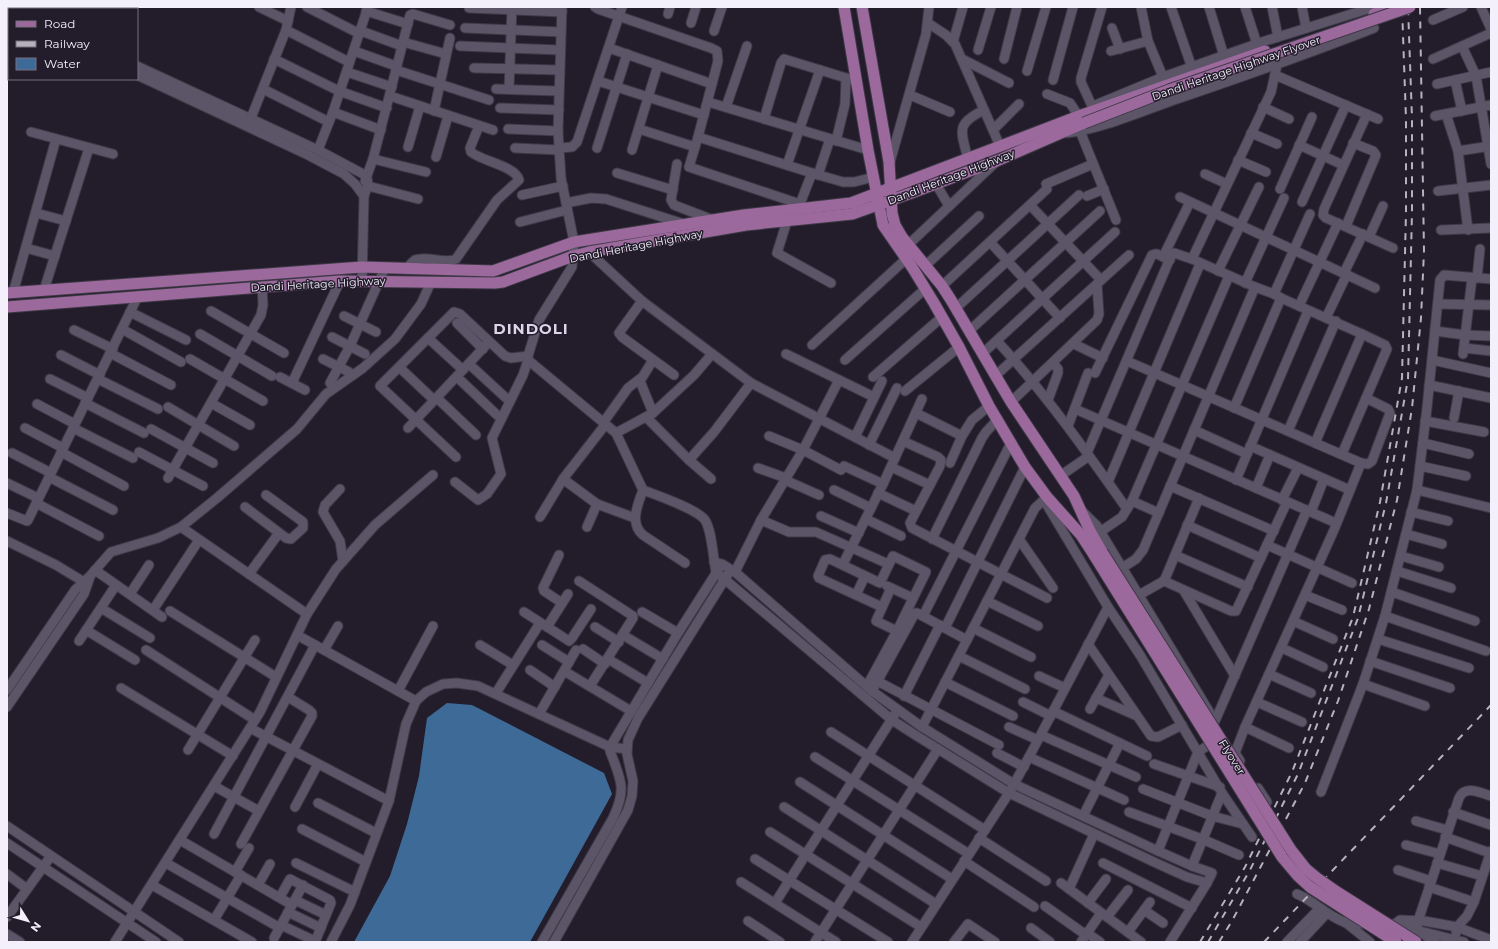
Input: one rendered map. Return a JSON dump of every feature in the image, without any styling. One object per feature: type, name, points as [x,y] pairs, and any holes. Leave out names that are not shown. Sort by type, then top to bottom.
[{"type":"main road","points":[[844,7],[851,79],[874,177],[883,225],[926,289],[1011,443],[1046,499],[1090,533]]},
{"type":"main road","points":[[862,7],[890,162],[892,213],[895,225],[908,245],[942,286],[956,308],[1011,402],[1074,496],[1090,533]]},
{"type":"main road","name":"Dandi Heritage Highway Flyover","points":[[1063,133],[1080,121],[1392,7]]},
{"type":"main road","name":"Dandi Heritage Highway Flyover","points":[[799,206],[851,203],[1054,125],[1080,121],[1410,7]]},
{"type":"main road","name":"Dandi Heritage Highway","points":[[7,307],[340,281],[380,280],[480,283],[503,282],[573,256],[589,252],[746,225],[852,214],[999,160],[1063,133]]},
{"type":"main road","name":"Dandi Heritage Highway","points":[[10,293],[362,267],[494,271],[574,242],[799,206]]},
{"type":"main road","name":"Flyover","points":[[1090,533],[1098,554],[1282,857],[1298,876],[1310,887],[1396,942]]},
{"type":"main road","name":"Flyover","points":[[1098,554],[1291,850],[1306,869],[1337,892],[1416,942]]},
{"type":"street","points":[[260,7],[287,25],[350,62]]},
{"type":"street","points":[[249,123],[287,25],[291,7]]},
{"type":"street","points":[[307,7],[360,32],[446,54]]},
{"type":"street","points":[[596,7],[598,9],[621,11],[717,51],[718,57],[708,102],[689,165],[690,169],[799,206],[833,140],[845,104],[851,79],[787,59],[783,60],[764,119]]},
{"type":"street","points":[[691,23],[696,7]]},
{"type":"street","points":[[714,31],[722,7]]},
{"type":"street","points":[[890,162],[926,34],[929,7]]},
{"type":"street","points":[[953,42],[963,7]]},
{"type":"street","points":[[978,50],[991,7]]},
{"type":"street","points":[[1004,59],[1017,7]]},
{"type":"street","points":[[1027,70],[1046,7]]},
{"type":"street","points":[[1053,80],[1073,7]]},
{"type":"street","points":[[1092,106],[1081,82],[1081,78],[1102,7]]},
{"type":"street","points":[[1141,7],[1148,41],[1162,77]]},
{"type":"street","points":[[1171,7],[1192,68]]},
{"type":"street","points":[[1209,7],[1224,56]]},
{"type":"street","points":[[1245,7],[1257,44]]},
{"type":"street","points":[[1272,7],[1278,37]]},
{"type":"street","points":[[1302,7],[1306,28]]},
{"type":"street","points":[[1433,20],[1463,7]]},
{"type":"street","points":[[1481,7],[1491,29]]},
{"type":"street","points":[[455,482],[478,500],[487,494],[501,474],[492,438],[523,375],[539,320],[572,267],[574,242],[563,186],[558,131],[562,9],[469,8]]},
{"type":"street","points":[[509,89],[512,8]]},
{"type":"street","points":[[1080,121],[1092,106],[1162,77],[1366,8]]},
{"type":"street","points":[[318,150],[333,112],[367,9],[408,24]]},
{"type":"street","points":[[515,148],[559,149],[572,147],[576,144],[621,11]]},
{"type":"street","points":[[362,281],[365,187],[374,159],[410,15],[412,14],[450,25]]},
{"type":"street","points":[[928,23],[953,42],[962,59],[1000,146]]},
{"type":"street","points":[[465,28],[561,32]]},
{"type":"street","points":[[1112,28],[1116,50],[1148,41]]},
{"type":"street","points":[[1080,121],[1122,118],[1277,65],[1374,28]]},
{"type":"street","points":[[1433,59],[1491,33]]},
{"type":"street","points":[[434,111],[450,38]]},
{"type":"street","points":[[460,46],[560,50]]},
{"type":"street","points":[[726,107],[747,46]]},
{"type":"street","points":[[1462,46],[1476,76],[1480,107],[1489,146],[1491,164]]},
{"type":"street","points":[[609,48],[712,84]]},
{"type":"street","points":[[354,51],[440,84],[489,100]]},
{"type":"street","points":[[597,148],[627,54]]},
{"type":"street","points":[[274,58],[339,91],[387,108]]},
{"type":"street","points":[[962,59],[1009,83]]},
{"type":"street","points":[[632,150],[658,65]]},
{"type":"street","points":[[1108,482],[1155,372],[1214,213],[1271,92],[1277,65]]},
{"type":"street","points":[[138,67],[249,123],[344,174],[365,187],[418,199]]},
{"type":"street","points":[[474,68],[559,70]]},
{"type":"street","points":[[787,165],[820,70]]},
{"type":"street","points":[[346,72],[420,106],[493,130]]},
{"type":"street","points":[[1437,84],[1491,72]]},
{"type":"street","points":[[138,74],[249,123],[318,150],[359,170],[365,187]]},
{"type":"street","points":[[1275,75],[1378,119]]},
{"type":"street","points":[[1455,80],[1462,111]]},
{"type":"street","points":[[598,81],[704,115]]},
{"type":"street","points":[[262,89],[329,122]]},
{"type":"street","points":[[496,89],[559,91]]},
{"type":"street","points":[[1047,94],[1070,103],[1080,121],[1093,164],[1116,220]]},
{"type":"street","points":[[910,95],[950,112]]},
{"type":"street","points":[[708,102],[868,150]]},
{"type":"street","points":[[993,130],[1019,104]]},
{"type":"street","points":[[1302,202],[1346,105]]},
{"type":"street","points":[[1435,116],[1491,105]]},
{"type":"street","points":[[408,147],[420,106]]},
{"type":"street","points":[[1263,107],[1289,119]]},
{"type":"street","points":[[500,108],[559,110]]},
{"type":"street","points":[[968,159],[962,135],[963,126],[972,116],[984,110]]},
{"type":"street","points":[[333,112],[381,130]]},
{"type":"street","points":[[1367,114],[1323,212],[1324,216],[1393,248]]},
{"type":"street","points":[[1446,114],[1458,151],[1468,230]]},
{"type":"street","points":[[436,157],[448,116]]},
{"type":"street","points":[[1280,188],[1312,117]]},
{"type":"street","points":[[406,269],[413,262],[419,259],[450,261],[456,259],[497,200],[519,180],[518,176],[504,166],[471,152],[470,148],[479,126]]},
{"type":"street","points":[[508,129],[558,131]]},
{"type":"street","points":[[638,129],[695,147]]},
{"type":"street","points":[[31,132],[113,154]]},
{"type":"street","points":[[1251,133],[1277,144]]},
{"type":"street","points":[[698,137],[815,174],[850,183],[874,177]]},
{"type":"street","points":[[10,293],[26,248],[56,139]]},
{"type":"street","points":[[1300,306],[1320,262],[1342,224],[1376,155],[1373,151],[1353,143]]},
{"type":"street","points":[[1300,145],[1343,165]]},
{"type":"street","points":[[1458,151],[1489,146]]},
{"type":"street","points":[[44,290],[89,148]]},
{"type":"street","points":[[374,159],[426,172]]},
{"type":"street","points":[[908,245],[999,160]]},
{"type":"street","points":[[1238,160],[1266,172]]},
{"type":"street","points":[[677,164],[671,200],[674,205],[713,220]]},
{"type":"street","points":[[942,286],[1030,205],[1046,187],[1093,164]]},
{"type":"street","points":[[617,173],[673,190]]},
{"type":"street","points":[[1205,174],[1227,184]]},
{"type":"street","points":[[936,184],[949,206]]},
{"type":"street","points":[[1438,191],[1491,185]]},
{"type":"street","points":[[522,195],[563,186]]},
{"type":"street","points":[[1218,271],[1259,187]]},
{"type":"street","points":[[956,308],[1048,224],[1083,196],[1104,189]]},
{"type":"street","points":[[1180,197],[1375,288]]},
{"type":"street","points":[[520,222],[592,198],[601,198],[685,224]]},
{"type":"street","points":[[1245,283],[1284,198]]},
{"type":"street","points":[[1060,476],[1088,455],[1101,420],[1127,361],[1166,258],[1190,202]]},
{"type":"street","points":[[1011,402],[1074,344],[1098,317],[1099,282],[1083,262],[1030,205]]},
{"type":"street","points":[[1326,318],[1345,274],[1383,206]]},
{"type":"street","points":[[969,331],[1100,211]]},
{"type":"street","points":[[36,212],[66,221]]},
{"type":"street","points":[[1234,408],[1277,296],[1293,249],[1310,214]]},
{"type":"street","points":[[925,266],[979,216]]},
{"type":"street","points":[[787,221],[777,253],[831,283]]},
{"type":"street","points":[[1441,230],[1491,228]]},
{"type":"street","points":[[982,354],[1115,232]]},
{"type":"street","points":[[990,242],[1060,318]]},
{"type":"street","points":[[26,248],[55,256]]},
{"type":"street","points":[[1480,250],[1469,306],[1463,351],[1491,351]]},
{"type":"street","points":[[589,252],[642,301],[750,383],[895,458]]},
{"type":"street","points":[[1166,258],[1174,253],[1196,261],[1336,322],[1384,344],[1387,347],[1342,454]]},
{"type":"street","points":[[1068,426],[1074,409],[1092,373],[1103,358],[1152,256],[1155,254],[1166,258]]},
{"type":"street","points":[[995,376],[1129,255]]},
{"type":"street","points":[[812,345],[906,259]]},
{"type":"street","points":[[330,383],[350,346],[385,268]]},
{"type":"street","points":[[1229,276],[1130,505],[1120,519],[1090,533],[1122,568],[1215,721],[1267,802]]},
{"type":"street","points":[[1321,792],[1363,684],[1378,639],[1392,592],[1417,490],[1426,421],[1440,280],[1442,276],[1491,279]]},
{"type":"street","points":[[292,383],[340,281]]},
{"type":"street","points":[[7,690],[76,590],[107,555],[115,550],[184,530],[217,498],[297,429],[326,394],[363,368],[395,339],[421,304],[431,282]]},
{"type":"street","points":[[170,474],[238,356],[262,311],[262,286]]},
{"type":"street","points":[[1122,568],[1141,554],[1255,287]]},
{"type":"street","points":[[845,360],[926,289]]},
{"type":"street","points":[[7,513],[27,521],[138,296]]},
{"type":"street","points":[[642,301],[619,333],[622,337],[674,374]]},
{"type":"street","points":[[1438,304],[1469,306],[1491,305]]},
{"type":"street","points":[[211,311],[284,353]]},
{"type":"street","points":[[1236,480],[1308,311]]},
{"type":"street","points":[[130,312],[186,340]]},
{"type":"street","points":[[456,457],[380,386],[451,314],[457,312],[486,346]]},
{"type":"street","points":[[344,316],[376,332]]},
{"type":"street","points":[[873,377],[942,317]]},
{"type":"street","points":[[1288,431],[1336,322]]},
{"type":"street","points":[[457,323],[486,346],[508,357],[528,358],[616,433],[643,490],[635,518],[640,533],[685,563]]},
{"type":"street","points":[[74,330],[171,385]]},
{"type":"street","points":[[122,330],[224,379],[263,401]]},
{"type":"street","points":[[1435,330],[1465,335],[1491,336]]},
{"type":"street","points":[[200,334],[238,356],[305,390]]},
{"type":"street","points":[[1315,443],[1362,334]]},
{"type":"street","points":[[332,337],[365,354]]},
{"type":"street","points":[[428,338],[463,370],[506,398]]},
{"type":"street","points":[[997,341],[1048,400],[1108,482],[1130,505],[1158,513]]},
{"type":"street","points":[[1074,344],[1103,358]]},
{"type":"street","points":[[408,428],[486,346]]},
{"type":"street","points":[[869,445],[901,390],[959,347]]},
{"type":"street","points":[[616,433],[649,415],[694,374],[712,354]]},
{"type":"street","points":[[786,354],[874,397]]},
{"type":"street","points":[[62,355],[99,377],[198,425],[234,446]]},
{"type":"street","points":[[323,359],[349,372]]},
{"type":"street","points":[[540,517],[563,479],[604,424],[628,388],[641,378],[653,360]]},
{"type":"street","points":[[1432,360],[1491,373]]},
{"type":"street","points":[[1127,361],[1361,463],[1368,464],[1372,461],[1390,413],[1388,409],[1366,398]]},
{"type":"street","points":[[1048,400],[1058,373],[1058,369],[1053,363]]},
{"type":"street","points":[[399,367],[476,435]]},
{"type":"street","points":[[463,370],[497,415]]},
{"type":"street","points":[[641,378],[641,385],[649,415],[689,460],[711,479]]},
{"type":"street","points":[[50,379],[87,400],[213,463]]},
{"type":"street","points":[[554,942],[628,810],[632,796],[633,781],[627,749],[628,740],[638,718],[725,578],[733,571],[761,520],[803,450],[839,380]]},
{"type":"street","points":[[855,437],[882,381]]},
{"type":"street","points":[[689,460],[714,432],[750,383]]},
{"type":"street","points":[[1429,385],[1491,398]]},
{"type":"street","points":[[1454,418],[1459,391]]},
{"type":"street","points":[[844,562],[883,484],[922,399]]},
{"type":"street","points":[[211,403],[250,426]]},
{"type":"street","points":[[37,404],[74,426],[136,455],[170,474],[203,486]]},
{"type":"street","points":[[950,463],[962,436],[972,420],[990,406]]},
{"type":"street","points":[[1074,409],[1336,523]]},
{"type":"street","points":[[916,413],[962,436]]},
{"type":"street","points":[[932,539],[982,438],[998,420]]},
{"type":"street","points":[[1426,421],[1484,432]]},
{"type":"street","points":[[25,428],[124,486]]},
{"type":"street","points":[[1194,430],[1249,450],[1270,455],[1350,490]]},
{"type":"street","points":[[768,436],[883,484]]},
{"type":"street","points":[[903,440],[938,457],[941,460],[940,466],[916,511],[910,526],[932,539],[1047,598]]},
{"type":"street","points":[[923,616],[1011,443]]},
{"type":"street","points":[[1423,443],[1469,454]]},
{"type":"street","points":[[12,453],[113,510]]},
{"type":"street","points":[[1256,488],[1270,455]]},
{"type":"street","points":[[1235,753],[1245,727],[1317,568],[1361,463]]},
{"type":"street","points":[[1420,466],[1466,476]]},
{"type":"street","points":[[891,467],[930,485]]},
{"type":"street","points":[[904,696],[978,562],[1025,467]]},
{"type":"street","points":[[758,468],[819,495]]},
{"type":"street","points":[[1164,581],[1235,612],[1274,531],[1298,468]]},
{"type":"street","points":[[115,942],[255,720],[307,614],[336,569],[375,525],[433,475]]},
{"type":"street","points":[[563,479],[597,504],[635,518]]},
{"type":"street","points":[[1215,721],[1236,676],[1288,554],[1324,479]]},
{"type":"street","points":[[7,483],[99,536]]},
{"type":"street","points":[[1170,486],[1274,531]]},
{"type":"street","points":[[340,489],[326,505],[323,512],[340,541],[343,561]]},
{"type":"street","points":[[542,942],[619,805],[622,792],[621,780],[610,752],[610,747],[716,572],[718,562],[705,520],[695,512],[643,490]]},
{"type":"street","points":[[834,490],[871,508]]},
{"type":"street","points":[[1417,490],[1490,508],[1491,498]]},
{"type":"street","points":[[878,493],[916,511]]},
{"type":"street","points":[[244,507],[286,538],[291,539],[302,528],[303,524],[266,495]]},
{"type":"street","points":[[1139,595],[1164,581],[1199,498]]},
{"type":"street","points":[[922,727],[1035,508],[1046,499],[1108,607],[1140,655],[1221,790],[1252,837]]},
{"type":"street","points":[[587,528],[597,504]]},
{"type":"street","points":[[1411,512],[1448,521]]},
{"type":"street","points":[[821,516],[859,533]]},
{"type":"street","points":[[866,519],[901,536]]},
{"type":"street","points":[[761,520],[789,532],[816,532],[886,563]]},
{"type":"street","points":[[1187,525],[1261,558]]},
{"type":"street","points":[[184,530],[307,614]]},
{"type":"street","points":[[249,574],[279,533]]},
{"type":"street","points":[[1406,534],[1442,544]]},
{"type":"street","points":[[153,610],[199,539]]},
{"type":"street","points":[[1019,539],[1053,588]]},
{"type":"street","points":[[7,541],[56,565],[92,573],[116,585],[153,610],[166,614],[244,657],[276,678]]},
{"type":"street","points":[[1267,545],[1352,583]]},
{"type":"street","points":[[559,555],[542,588],[562,603]]},
{"type":"street","points":[[1175,555],[1248,587]]},
{"type":"street","points":[[869,688],[913,598],[926,575],[926,571],[895,556],[892,558],[880,583]]},
{"type":"street","points":[[1401,556],[1439,567]]},
{"type":"street","points":[[882,607],[819,578],[818,576],[824,562],[827,559],[830,559],[913,598]]},
{"type":"street","points":[[718,562],[733,571],[869,688],[922,727],[1014,784],[1158,851],[1212,873],[1170,942]]},
{"type":"street","points":[[130,594],[149,565]]},
{"type":"street","points":[[1397,571],[1451,588]]},
{"type":"street","points":[[716,572],[725,578],[892,720],[1009,793],[1187,877],[1207,883]]},
{"type":"street","points":[[7,707],[84,594],[92,573]]},
{"type":"street","points":[[856,595],[865,576]]},
{"type":"street","points":[[579,581],[633,616],[633,619],[590,686]]},
{"type":"street","points":[[78,641],[116,585]]},
{"type":"street","points":[[891,588],[877,622],[897,631]]},
{"type":"street","points":[[1184,590],[1236,676]]},
{"type":"street","points":[[1392,592],[1475,621]]},
{"type":"street","points":[[496,693],[513,665],[568,594]]},
{"type":"street","points":[[1305,595],[1342,610]]},
{"type":"street","points":[[987,601],[1038,626]]},
{"type":"street","points":[[923,942],[913,941],[1009,793],[1030,757],[1108,607]]},
{"type":"street","points":[[101,608],[150,638]]},
{"type":"street","points":[[524,612],[568,641],[571,640],[590,609]]},
{"type":"street","points":[[642,612],[678,633]]},
{"type":"street","points":[[869,688],[877,681],[914,615],[917,613],[967,640]]},
{"type":"street","points":[[1385,616],[1486,650]]},
{"type":"street","points":[[1293,621],[1333,639]]},
{"type":"street","points":[[324,650],[338,626]]},
{"type":"street","points":[[398,691],[433,626]]},
{"type":"street","points":[[595,627],[621,638],[662,659]]},
{"type":"street","points":[[974,628],[1031,657]]},
{"type":"street","points":[[86,630],[135,660]]},
{"type":"street","points":[[297,635],[416,701]]},
{"type":"street","points":[[1140,655],[1165,638]]},
{"type":"street","points":[[1378,639],[1469,668]]},
{"type":"street","points":[[188,750],[255,640]]},
{"type":"street","points":[[1088,644],[1149,734],[1154,738],[1158,737],[1182,725]]},
{"type":"street","points":[[214,834],[316,645]]},
{"type":"street","points":[[480,645],[513,665]]},
{"type":"street","points":[[542,645],[569,662]]},
{"type":"street","points":[[1282,648],[1323,667]]},
{"type":"street","points":[[146,650],[255,720]]},
{"type":"street","points":[[539,714],[569,662],[579,650],[606,661],[648,683]]},
{"type":"street","points":[[959,656],[1025,689]]},
{"type":"street","points":[[1370,661],[1450,688]]},
{"type":"street","points":[[530,670],[555,687]]},
{"type":"street","points":[[564,671],[631,711]]},
{"type":"street","points":[[1269,674],[1312,693]]},
{"type":"street","points":[[1090,709],[1109,675]]},
{"type":"street","points":[[1039,676],[1065,688]]},
{"type":"street","points":[[877,681],[998,749],[1024,767]]},
{"type":"street","points":[[945,682],[1013,716]]},
{"type":"street","points":[[331,942],[350,905],[389,801],[406,724],[416,701],[426,692],[443,684],[457,683],[478,686],[610,747],[627,749]]},
{"type":"street","points":[[1363,684],[1425,706]]},
{"type":"street","points":[[121,688],[233,756]]},
{"type":"street","points":[[241,844],[312,716],[312,713],[288,697]]},
{"type":"street","points":[[1096,698],[1137,716]]},
{"type":"street","points":[[1023,702],[1052,713],[1147,756]]},
{"type":"street","points":[[1257,702],[1302,722]]},
{"type":"street","points":[[775,903],[898,710]]},
{"type":"street","points":[[1009,727],[1040,737],[1136,777]]},
{"type":"street","points":[[1245,727],[1289,748]]},
{"type":"street","points":[[250,728],[389,801]]},
{"type":"street","points":[[831,732],[984,830]]},
{"type":"street","points":[[1158,851],[1198,752],[1224,735]]},
{"type":"street","points":[[1082,816],[1120,743]]},
{"type":"street","points":[[815,942],[938,748]]},
{"type":"street","points":[[815,757],[899,810],[1034,907]]},
{"type":"street","points":[[1030,757],[1124,800]]},
{"type":"street","points":[[295,808],[318,764]]},
{"type":"street","points":[[1154,764],[1221,790]]},
{"type":"street","points":[[800,782],[952,879]]},
{"type":"street","points":[[214,786],[259,811]]},
{"type":"street","points":[[1143,789],[1212,816],[1243,824]]},
{"type":"street","points":[[1192,866],[1221,790]]},
{"type":"street","points":[[1418,925],[1436,863],[1460,795],[1464,791],[1471,790],[1491,796]]},
{"type":"street","points":[[318,803],[376,833]]},
{"type":"street","points":[[784,807],[936,904]]},
{"type":"street","points":[[1129,812],[1202,839],[1239,855]]},
{"type":"street","points":[[1453,812],[1491,825]]},
{"type":"street","points":[[1416,821],[1491,852],[1474,902],[1467,916],[1457,927]]},
{"type":"street","points":[[7,826],[179,942]]},
{"type":"street","points":[[302,829],[366,862]]},
{"type":"street","points":[[770,832],[921,927]]},
{"type":"street","points":[[1069,889],[1094,834]]},
{"type":"street","points":[[979,838],[1046,881]]},
{"type":"street","points":[[180,840],[280,897],[321,928]]},
{"type":"street","points":[[7,843],[156,942]]},
{"type":"street","points":[[1406,844],[1440,854]]},
{"type":"street","points":[[214,920],[227,898],[249,848]]},
{"type":"street","points":[[7,917],[52,856]]},
{"type":"street","points":[[755,859],[888,942]]},
{"type":"street","points":[[166,863],[227,898],[280,926],[315,942],[331,903],[330,900],[290,879],[280,897]]},
{"type":"street","points":[[296,863],[355,892]]},
{"type":"street","points":[[1103,863],[1192,908]]},
{"type":"street","points":[[1436,863],[1482,876]]},
{"type":"street","points":[[258,885],[270,864]]},
{"type":"street","points":[[1398,870],[1474,902]]},
{"type":"street","points":[[7,874],[27,889]]},
{"type":"street","points":[[1088,903],[1106,879]]},
{"type":"street","points":[[741,882],[836,942]]},
{"type":"street","points":[[1061,883],[1141,942]]},
{"type":"street","points":[[152,885],[252,942]]},
{"type":"street","points":[[274,938],[303,885]]},
{"type":"street","points":[[1085,937],[1128,890]]},
{"type":"street","points":[[1297,894],[1306,898],[1323,911],[1345,922],[1370,942]]},
{"type":"street","points":[[1128,932],[1150,902]]},
{"type":"street","points":[[292,905],[326,915]]},
{"type":"street","points":[[1045,906],[1085,937],[1100,942]]},
{"type":"street","points":[[1144,910],[1163,924]]},
{"type":"street","points":[[1287,942],[1323,911]]},
{"type":"street","points":[[1300,942],[1323,911]]},
{"type":"street","points":[[1467,916],[1470,938]]},
{"type":"street","points":[[1345,922],[1395,924],[1400,920],[1418,925],[1460,941]]},
{"type":"street","points":[[748,921],[780,942]]},
{"type":"street","points":[[957,941],[968,924],[995,942]]},
{"type":"street","points":[[1418,925],[1457,927],[1470,938],[1491,940]]},
{"type":"street","points":[[1418,925],[1435,942]]},
{"type":"street","points":[[1457,927],[1460,941]]},
{"type":"street","points":[[1031,928],[1050,942]]},
{"type":"street","points":[[7,934],[20,942]]},
{"type":"water","points":[[447,703],[472,705],[604,773],[612,794],[530,942],[354,942],[390,876],[407,824],[419,776],[427,718]]},
{"type":"railway","points":[[1200,942],[1245,867],[1292,772],[1353,617],[1380,502],[1402,378],[1406,212],[1406,119],[1402,7]]},
{"type":"railway","points":[[1208,942],[1250,870],[1298,774],[1358,618],[1386,503],[1408,379],[1412,212],[1412,118],[1408,7]]},
{"type":"railway","points":[[1219,942],[1232,921],[1305,783],[1338,701],[1369,609],[1397,500],[1412,408],[1421,318],[1424,251],[1420,7]]},
{"type":"railway","points":[[1264,942],[1491,705]]},
{"type":"district","name":"DINDOLI","points":[[531,328]]}]
